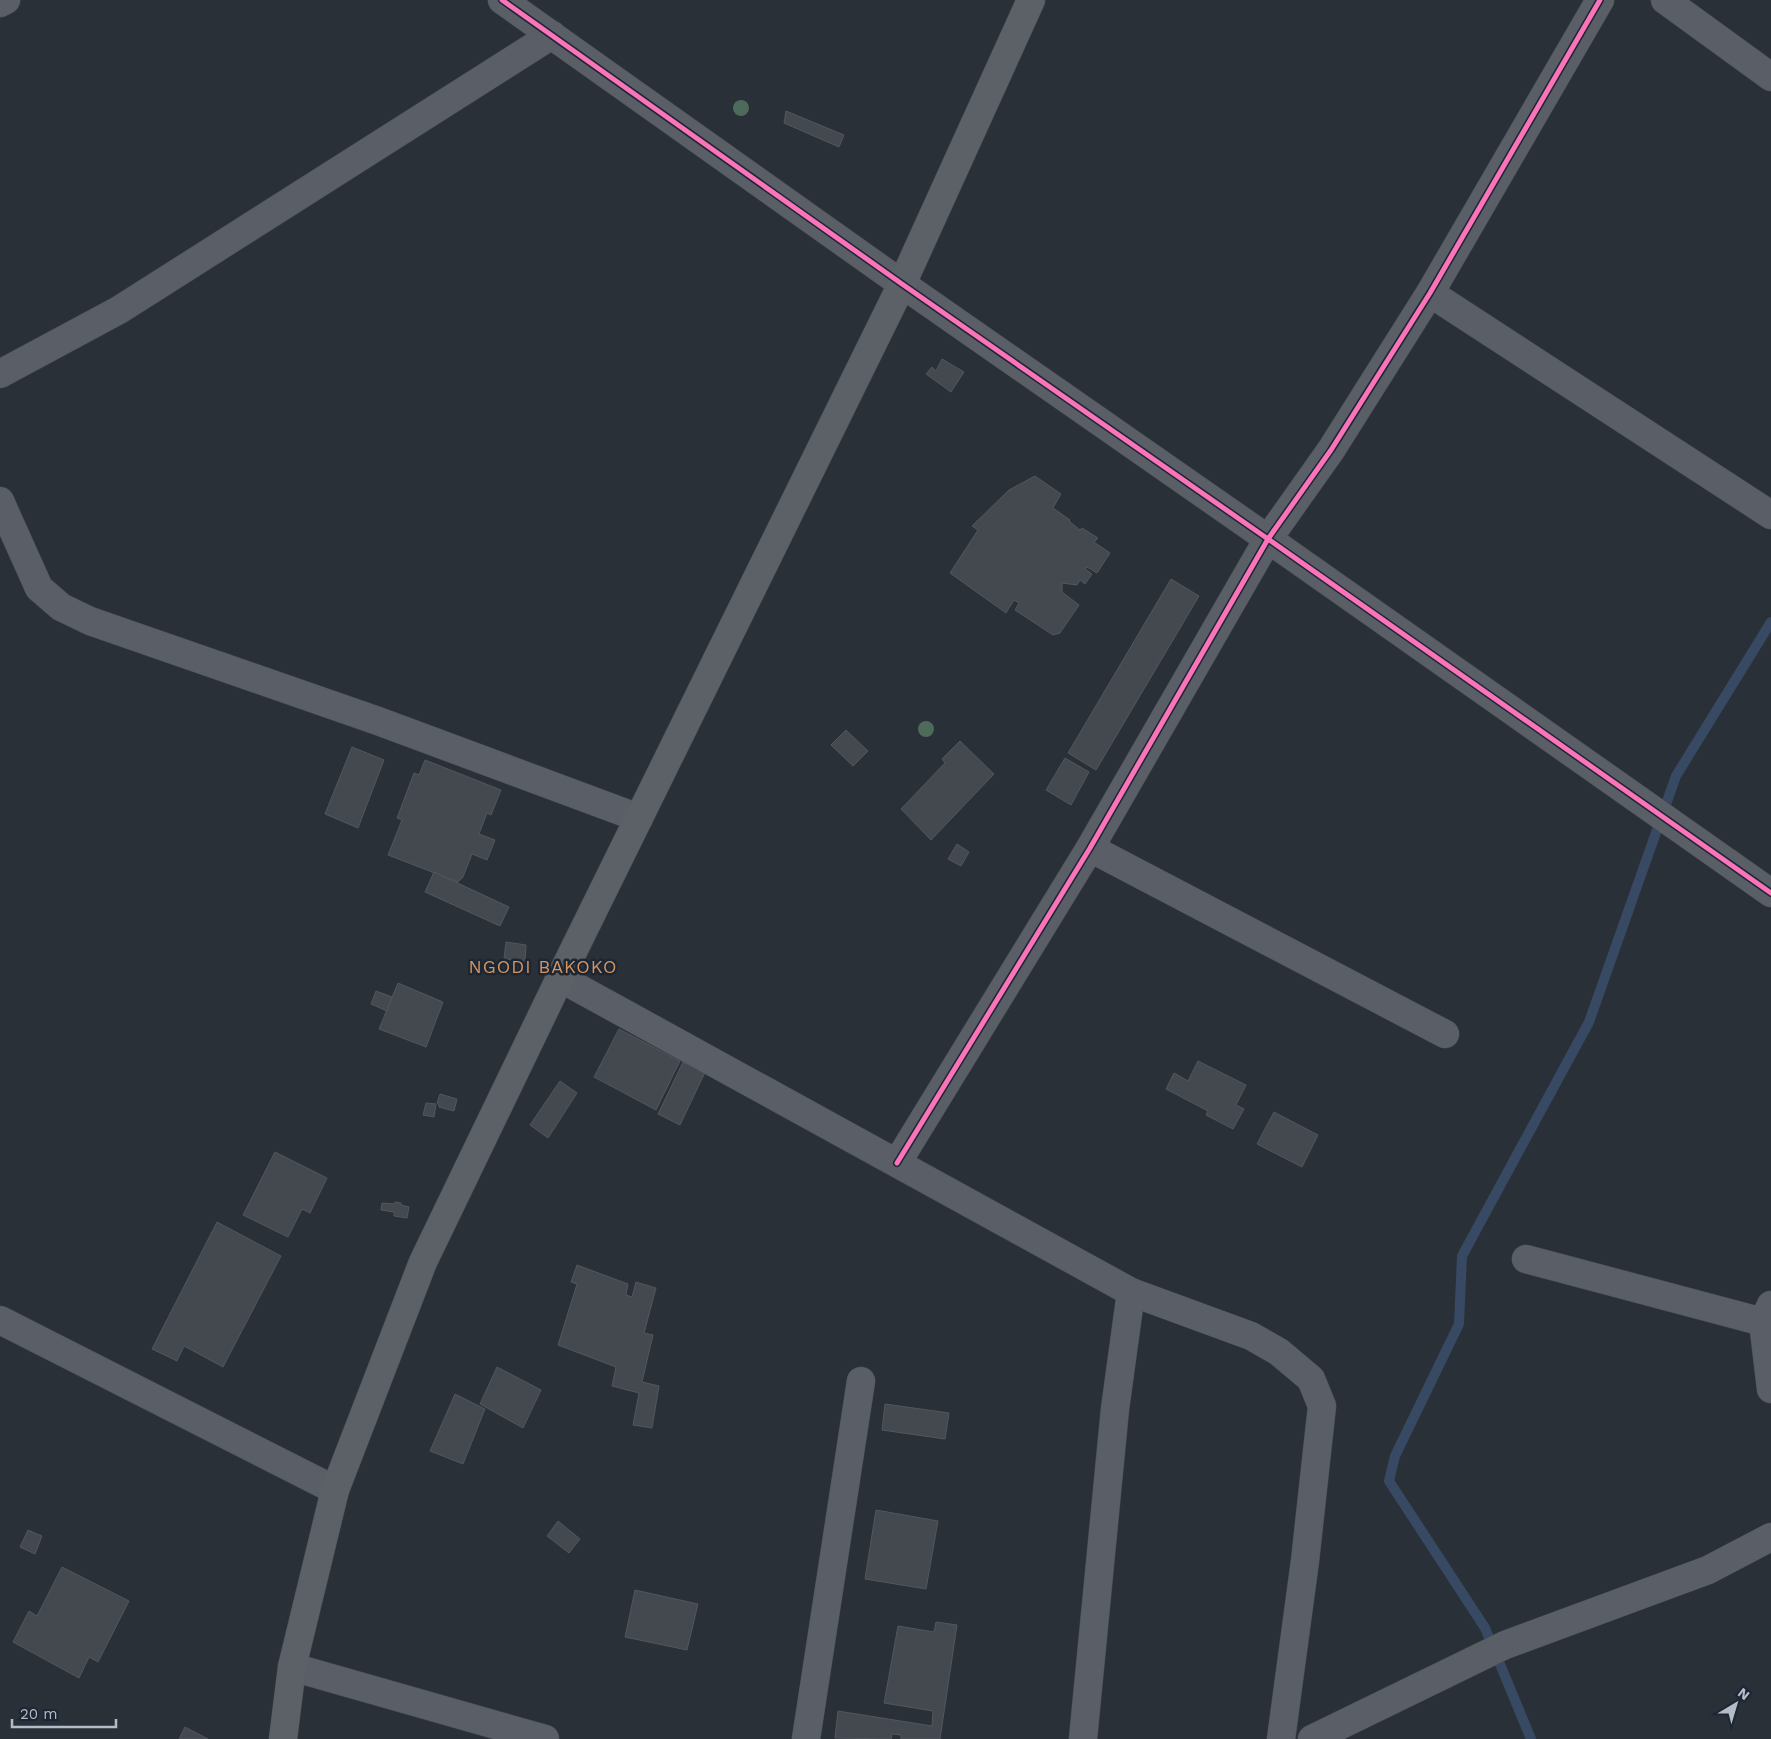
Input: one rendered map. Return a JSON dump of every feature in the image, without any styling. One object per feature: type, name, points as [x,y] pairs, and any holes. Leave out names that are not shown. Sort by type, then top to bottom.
[{"type":"main road","points":[[283,1739],[292,1667],[335,1490],[423,1262],[560,978],[902,284],[1032,0]]},
{"type":"street","points":[[0,3],[6,0]]},
{"type":"street","points":[[502,0],[902,284],[1771,893]]},
{"type":"street","points":[[897,1163],[1090,848],[1268,539],[1332,450],[1430,293],[1600,0]]},
{"type":"street","points":[[1665,0],[1771,77]]},
{"type":"street","points":[[0,374],[119,310],[552,36]]},
{"type":"street","points":[[1430,293],[1771,515]]},
{"type":"street","points":[[0,500],[39,588],[61,607],[90,621],[378,721],[639,818]]},
{"type":"street","points":[[1090,848],[1446,1034]]},
{"type":"street","points":[[560,978],[1131,1292],[1251,1336],[1279,1352],[1310,1379],[1322,1406],[1305,1561],[1281,1739]]},
{"type":"street","points":[[1526,1259],[1767,1313],[1771,1389]]},
{"type":"street","points":[[1083,1739],[1115,1409],[1131,1292]]},
{"type":"street","points":[[0,1320],[335,1490]]},
{"type":"street","points":[[806,1739],[861,1381]]},
{"type":"street","points":[[1312,1739],[1505,1645],[1708,1570],[1771,1536]]},
{"type":"street","points":[[292,1667],[544,1739]]},
{"type":"building","points":[[786,111],[844,135],[839,147],[784,123]]},
{"type":"building","points":[[942,359],[964,372],[951,392],[926,374],[932,367],[936,371]]},
{"type":"building","points":[[1035,476],[1061,494],[1053,508],[1080,530],[1082,528],[1098,538],[1094,542],[1110,553],[1097,573],[1087,567],[1085,569],[1092,574],[1085,584],[1080,580],[1077,585],[1062,583],[1062,592],[1079,605],[1060,633],[1053,635],[1015,610],[1019,603],[1014,600],[1006,613],[950,573],[978,530],[972,526],[1009,490]]},
{"type":"building","points":[[1171,579],[1199,596],[1096,770],[1068,753]]},
{"type":"building","points":[[846,730],[868,751],[853,766],[831,745]]},
{"type":"building","points":[[960,741],[994,774],[931,840],[901,809],[945,763],[942,759]]},
{"type":"building","points":[[352,747],[384,760],[358,828],[325,814]]},
{"type":"building","points":[[1065,758],[1089,772],[1071,805],[1046,790]]},
{"type":"building","points":[[425,760],[501,790],[491,815],[487,813],[479,834],[495,840],[487,860],[472,854],[463,877],[458,882],[388,855],[402,820],[397,818],[414,773],[419,775]]},
{"type":"building","points":[[957,844],[969,852],[961,866],[948,859]]},
{"type":"building","points":[[434,872],[509,907],[500,926],[425,892]]},
{"type":"building","points":[[506,942],[526,945],[525,961],[504,959]]},
{"type":"building","points":[[398,983],[443,1002],[426,1047],[379,1029]]},
{"type":"building","points":[[376,991],[392,997],[387,1011],[371,1004]]},
{"type":"building","points":[[619,1029],[680,1061],[656,1110],[594,1077]]},
{"type":"building","points":[[698,1061],[708,1066],[680,1125],[658,1114],[683,1062],[695,1068]]},
{"type":"building","points":[[1198,1061],[1246,1085],[1236,1105],[1244,1109],[1233,1129],[1206,1115],[1208,1111],[1166,1089],[1174,1073],[1188,1081]]},
{"type":"building","points":[[560,1081],[577,1093],[548,1138],[530,1125]]},
{"type":"building","points":[[440,1094],[457,1099],[454,1111],[439,1107],[437,1103]]},
{"type":"building","points":[[426,1103],[436,1104],[434,1117],[423,1115]]},
{"type":"building","points":[[1274,1112],[1318,1135],[1302,1167],[1257,1144]]},
{"type":"building","points":[[275,1152],[327,1178],[310,1213],[302,1209],[288,1237],[243,1215]]},
{"type":"building","points":[[395,1202],[409,1207],[407,1218],[394,1216],[394,1212],[381,1210],[382,1203],[395,1204]]},
{"type":"building","points":[[217,1222],[281,1256],[223,1367],[184,1346],[177,1361],[152,1349]]},
{"type":"building","points":[[577,1265],[628,1284],[626,1295],[632,1297],[636,1282],[656,1288],[644,1333],[653,1335],[642,1382],[659,1386],[652,1428],[633,1425],[639,1393],[612,1386],[616,1367],[558,1345],[577,1284],[571,1282]]},
{"type":"building","points":[[497,1367],[541,1390],[523,1428],[480,1404]]},
{"type":"building","points":[[455,1394],[485,1409],[463,1464],[430,1451]]},
{"type":"building","points":[[885,1404],[949,1413],[945,1439],[882,1430]]},
{"type":"building","points":[[876,1510],[938,1521],[926,1589],[865,1579]]},
{"type":"building","points":[[558,1521],[580,1539],[569,1553],[547,1536]]},
{"type":"building","points":[[28,1530],[42,1536],[35,1554],[20,1547]]},
{"type":"building","points":[[62,1567],[129,1601],[98,1662],[89,1657],[79,1678],[13,1642],[29,1611],[37,1616]]},
{"type":"building","points":[[635,1590],[698,1604],[687,1650],[625,1637]]},
{"type":"building","points":[[936,1622],[957,1625],[940,1739],[901,1739],[901,1735],[892,1734],[891,1739],[835,1738],[838,1711],[932,1726],[933,1711],[884,1703],[898,1626],[934,1632]]},
{"type":"building","points":[[185,1727],[208,1739],[179,1739]]},
{"type":"waterway","points":[[1531,1739],[1485,1628],[1389,1481],[1395,1456],[1459,1324],[1462,1256],[1589,1022],[1676,776],[1771,622]]},
{"type":"cycle path","points":[[502,0],[902,284],[1771,893]]},
{"type":"cycle path","points":[[897,1163],[1090,848],[1268,539],[1331,450],[1430,293],[1600,0]]},
{"type":"district","name":"NGODI BAKOKO","points":[[543,967]]}]
